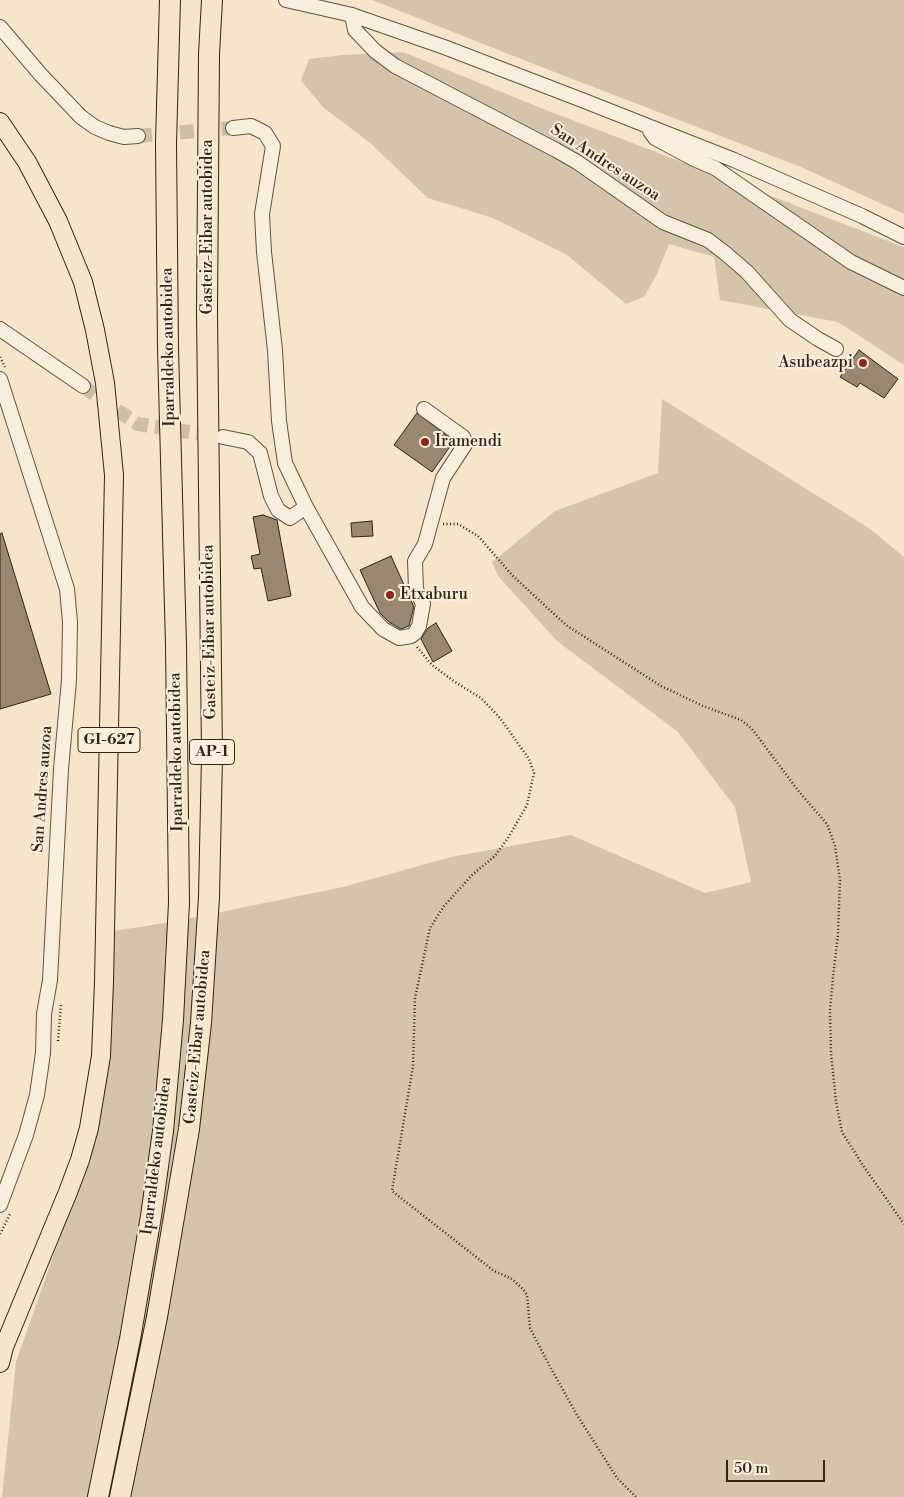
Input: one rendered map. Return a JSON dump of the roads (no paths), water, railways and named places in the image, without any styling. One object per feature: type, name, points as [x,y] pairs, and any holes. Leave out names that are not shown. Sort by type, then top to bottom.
[{"type":"highway","name":"Iparraldeko autobidea","points":[[98,1497],[130,1339],[151,1216],[162,1131],[174,1000],[179,903],[176,645],[168,348],[166,143],[170,0]]},
{"type":"highway","name":"Gasteiz-Eibar autobidea","points":[[120,1497],[157,1317],[188,1139],[202,1023],[208,926],[212,756],[207,322],[209,54],[212,0]]},
{"type":"main road","name":"GI-627","points":[[0,122],[27,162],[58,221],[83,282],[105,382],[114,475],[101,1056],[90,1119],[80,1160],[4,1347],[0,1363]]},
{"type":"street","points":[[290,1],[352,15],[444,47],[645,124],[767,174],[862,216],[904,237]]},
{"type":"street","name":"San Andres auzoa","points":[[352,15],[355,30],[395,66],[577,162],[663,222],[708,240],[747,272],[790,320],[818,340],[836,349]]},
{"type":"street","points":[[0,27],[81,117],[109,134],[124,137],[138,136]]},
{"type":"street","points":[[645,124],[655,138],[715,168],[851,262],[904,288]]},
{"type":"street","points":[[233,128],[251,126],[265,133],[273,146],[262,214],[264,252],[276,350],[279,421],[285,463],[306,507],[352,590],[372,619],[383,629],[399,638],[411,636],[419,626],[422,604],[416,589],[415,561],[425,544],[443,478],[466,443],[463,437],[424,409]]},
{"type":"street","points":[[0,329],[83,386]]},
{"type":"street","name":"San Andres auzoa","points":[[0,379],[67,589],[70,622],[69,680],[61,769],[50,980],[44,1014],[43,1053],[37,1095],[26,1135],[0,1205]]},
{"type":"street","points":[[224,437],[248,442],[260,453],[270,496],[278,510],[290,518],[306,507]]},
{"type":"tunnel","points":[[138,136],[233,128]]},
{"type":"tunnel","points":[[83,386],[138,424],[215,436]]},
{"type":"place","name":"Asubeazpi","points":[[863,363]]},
{"type":"place","name":"Iramendi","points":[[425,442]]},
{"type":"place","name":"Etxaburu","points":[[390,595]]}]
